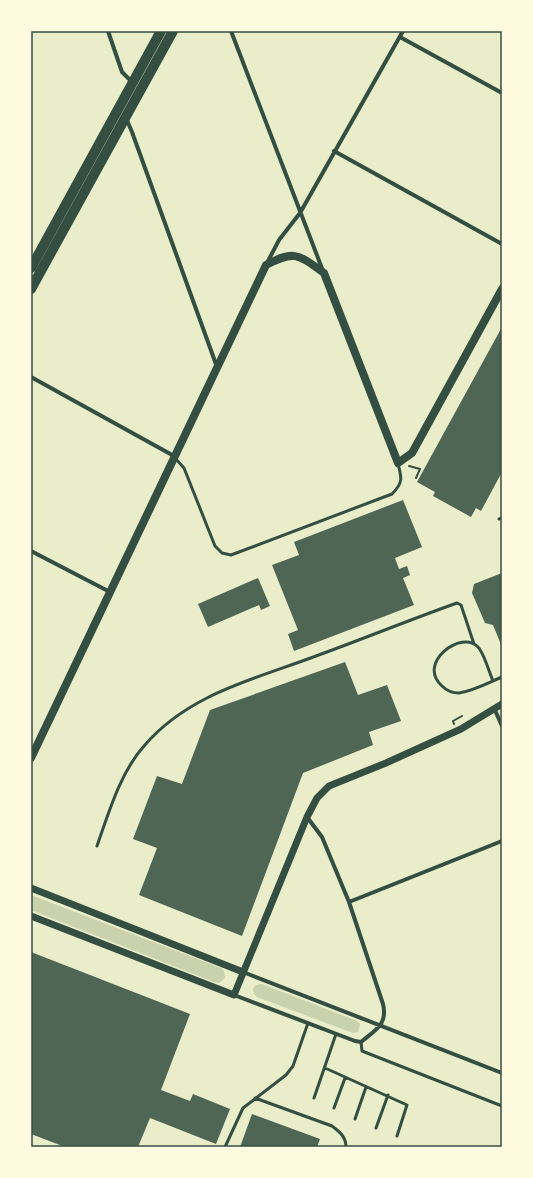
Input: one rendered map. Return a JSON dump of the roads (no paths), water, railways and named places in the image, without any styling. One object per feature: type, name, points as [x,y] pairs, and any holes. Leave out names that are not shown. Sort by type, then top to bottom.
[{"type":"main road","points":[[31,289],[121,114],[132,82],[161,31]]},
{"type":"main road","points":[[31,268],[121,114],[141,88],[173,31]]},
{"type":"main road","points":[[31,758],[266,265],[283,256],[292,255],[301,257],[324,273],[398,463],[412,453],[502,289]]},
{"type":"street","points":[[108,31],[122,72],[132,82],[141,88]]},
{"type":"street","points":[[231,31],[324,273]]},
{"type":"street","points":[[266,265],[279,240],[300,213],[403,31]]},
{"type":"street","points":[[400,37],[502,92]]},
{"type":"street","points":[[121,114],[132,132],[217,367]]},
{"type":"street","points":[[334,152],[502,244]]},
{"type":"street","points":[[31,378],[174,456]]},
{"type":"street","points":[[31,551],[110,592]]},
{"type":"street","points":[[234,995],[306,817],[317,798],[329,786],[386,763],[461,729],[502,704]]},
{"type":"street","points":[[494,708],[502,726]]},
{"type":"street","points":[[31,916],[336,1034],[361,1042],[380,1026],[386,1014],[349,902],[322,837],[306,817]]},
{"type":"street","points":[[349,902],[502,841]]},
{"type":"street","points":[[31,888],[502,1074]]},
{"type":"lane","points":[[174,456],[184,468],[215,546],[222,553],[231,555],[392,494],[399,487],[401,476],[398,463]]},
{"type":"lane","points":[[97,846],[112,805],[130,765],[144,745],[172,719],[193,704],[248,680],[457,603],[461,605],[474,644]]},
{"type":"lane","points":[[493,680],[478,646],[474,644],[462,642],[448,648],[436,659],[435,668],[439,683],[446,689],[457,693],[469,691],[502,677]]},
{"type":"lane","points":[[225,1147],[243,1108],[286,1075],[292,1066],[308,1023]]},
{"type":"lane","points":[[314,1098],[336,1034]]},
{"type":"lane","points":[[361,1042],[362,1051],[502,1106]]},
{"type":"lane","points":[[325,1068],[407,1105],[397,1136]]},
{"type":"lane","points":[[334,1108],[345,1078]]},
{"type":"lane","points":[[355,1119],[366,1087]]},
{"type":"lane","points":[[376,1128],[388,1096]]},
{"type":"lane","points":[[255,1098],[332,1126],[341,1132],[346,1142],[346,1147]]}]
